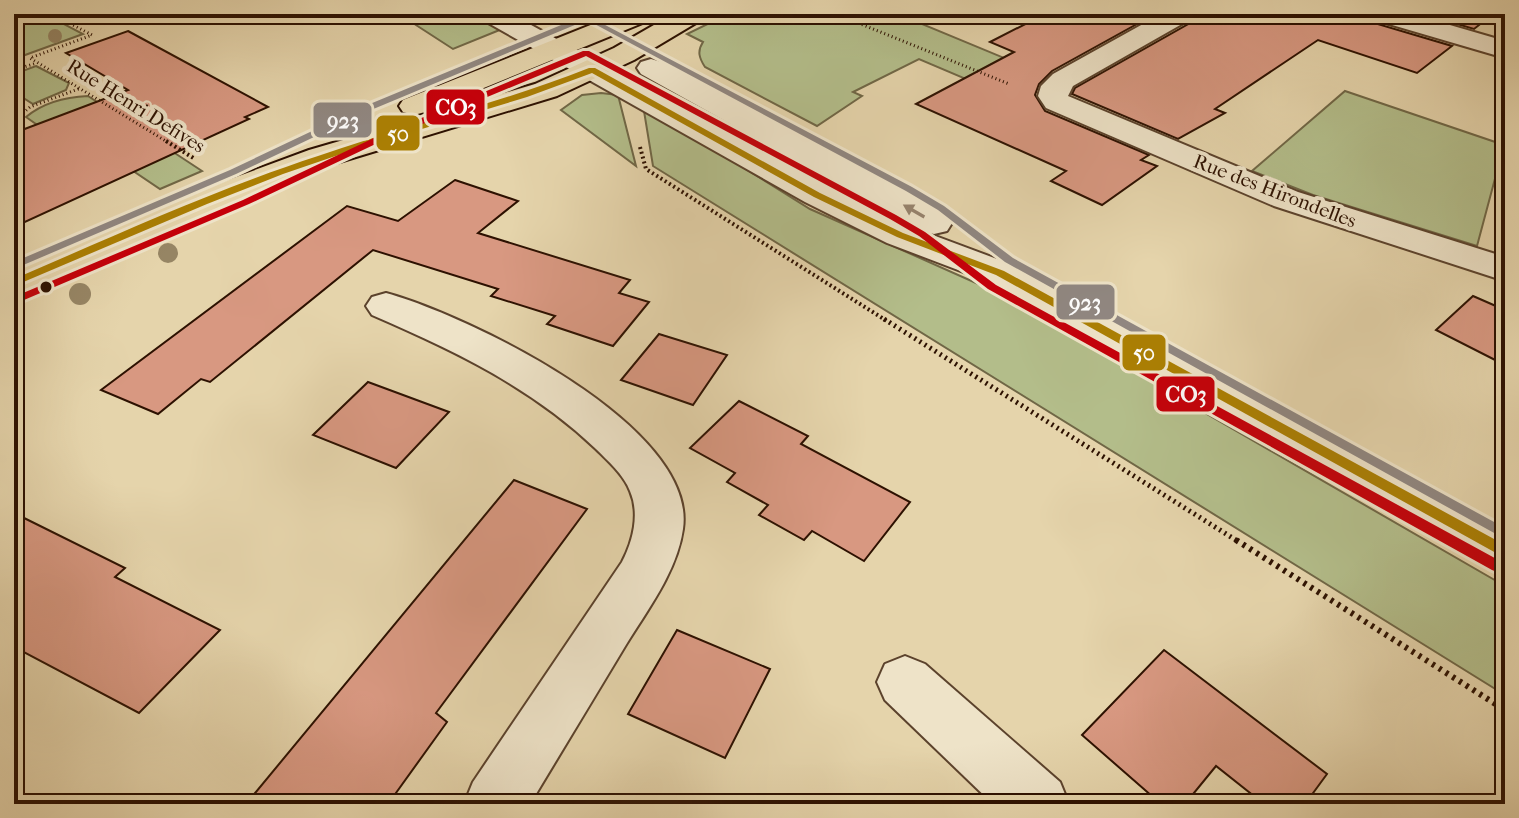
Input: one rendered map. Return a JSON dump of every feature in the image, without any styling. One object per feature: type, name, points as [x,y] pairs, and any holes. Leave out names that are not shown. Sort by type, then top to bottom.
[{"type":"main road","points":[[14,283],[240,187],[374,123],[641,14]]},
{"type":"main road","points":[[625,71],[692,14]]},
{"type":"main road","points":[[240,187],[321,157],[508,103],[592,70]]},
{"type":"street","points":[[492,14],[592,70],[625,71]]},
{"type":"street","points":[[545,14],[587,35],[625,71],[828,201],[900,235],[1000,273],[1505,552]]},
{"type":"street","points":[[1053,96],[1063,80],[1180,14]]},
{"type":"street","points":[[1384,14],[1505,50]]},
{"type":"street","name":"Rue des Hirondelles","points":[[1053,96],[1069,109],[1286,199],[1505,269]]},
{"type":"street","points":[[386,306],[475,343],[570,401],[632,457],[649,480],[658,501],[660,525],[653,553],[495,804]]},
{"type":"street","points":[[905,682],[1038,804]]},
{"type":"path","points":[[38,63],[30,58],[92,35],[52,14]]},
{"type":"path","points":[[836,14],[994,79],[1053,96]]},
{"type":"path","name":"Rue Henri Defives","points":[[14,70],[38,63],[82,87],[240,187]]},
{"type":"path","points":[[625,71],[646,169],[1505,710]]},
{"type":"path","points":[[14,121],[30,107],[82,87]]},
{"type":"green space","points":[[14,14],[45,14],[83,34],[14,59]]},
{"type":"green space","points":[[399,14],[475,14],[502,29],[453,49]]},
{"type":"green space","points":[[728,14],[923,14],[929,16],[917,22],[1038,72],[1001,94],[919,59],[853,92],[862,96],[817,126],[705,67],[700,54],[703,42],[687,34]]},
{"type":"green space","points":[[36,66],[69,83],[66,90],[33,104],[14,92],[14,74]]},
{"type":"green space","points":[[1345,91],[1504,145],[1477,246],[1313,195],[1252,171]]},
{"type":"green space","points":[[582,95],[618,95],[636,166],[561,110]]},
{"type":"green space","points":[[88,96],[202,171],[160,189],[71,129],[53,136],[26,117],[55,101]]},
{"type":"green space","points":[[643,105],[810,209],[994,291],[1505,586],[1505,695],[653,166]]},
{"type":"building","points":[[1045,14],[1155,14],[1052,71],[1039,84],[1035,95],[1045,111],[1149,155],[1141,160],[1157,166],[1102,205],[1051,181],[1066,171],[916,104],[1014,52],[990,42]]},
{"type":"building","points":[[1196,14],[1368,14],[1374,23],[1452,46],[1417,73],[1318,40],[1215,109],[1225,113],[1178,139],[1072,94],[1075,88],[1190,23]]},
{"type":"building","points":[[1423,14],[1493,14],[1474,29]]},
{"type":"building","points":[[128,31],[268,107],[245,117],[249,119],[14,227],[14,133],[128,90],[66,53]]},
{"type":"building","points":[[455,180],[518,201],[478,233],[630,280],[619,293],[649,302],[613,346],[547,324],[555,316],[491,296],[498,289],[373,250],[210,382],[201,379],[158,414],[101,390],[347,206],[398,221]]},
{"type":"building","points":[[1473,296],[1505,310],[1505,365],[1436,330]]},
{"type":"building","points":[[659,334],[727,355],[693,405],[621,380]]},
{"type":"building","points":[[368,382],[449,412],[396,468],[313,435]]},
{"type":"building","points":[[739,401],[808,436],[801,444],[910,502],[864,561],[812,531],[804,540],[759,515],[768,505],[727,482],[735,473],[690,448]]},
{"type":"building","points":[[514,480],[587,509],[436,713],[447,722],[388,804],[246,804]]},
{"type":"building","points":[[14,513],[125,568],[115,577],[220,630],[139,713],[14,647]]},
{"type":"building","points":[[677,630],[770,669],[725,758],[628,714]]},
{"type":"building","points":[[1164,650],[1327,774],[1305,804],[1264,804],[1216,766],[1185,804],[1161,804],[1082,735]]},
{"type":"transit line","name":"923","points":[[14,266],[233,172],[368,108],[581,20],[590,19],[909,189],[941,208],[1009,260],[1505,534]]},
{"type":"transit line","name":"CO3","points":[[20,298],[246,202],[381,138],[586,53],[893,217],[922,234],[992,287],[1497,566]]},
{"type":"transit line","name":"50","points":[[14,283],[280,172],[525,95],[592,70],[817,195],[900,235],[1000,273],[1505,552]]}]
